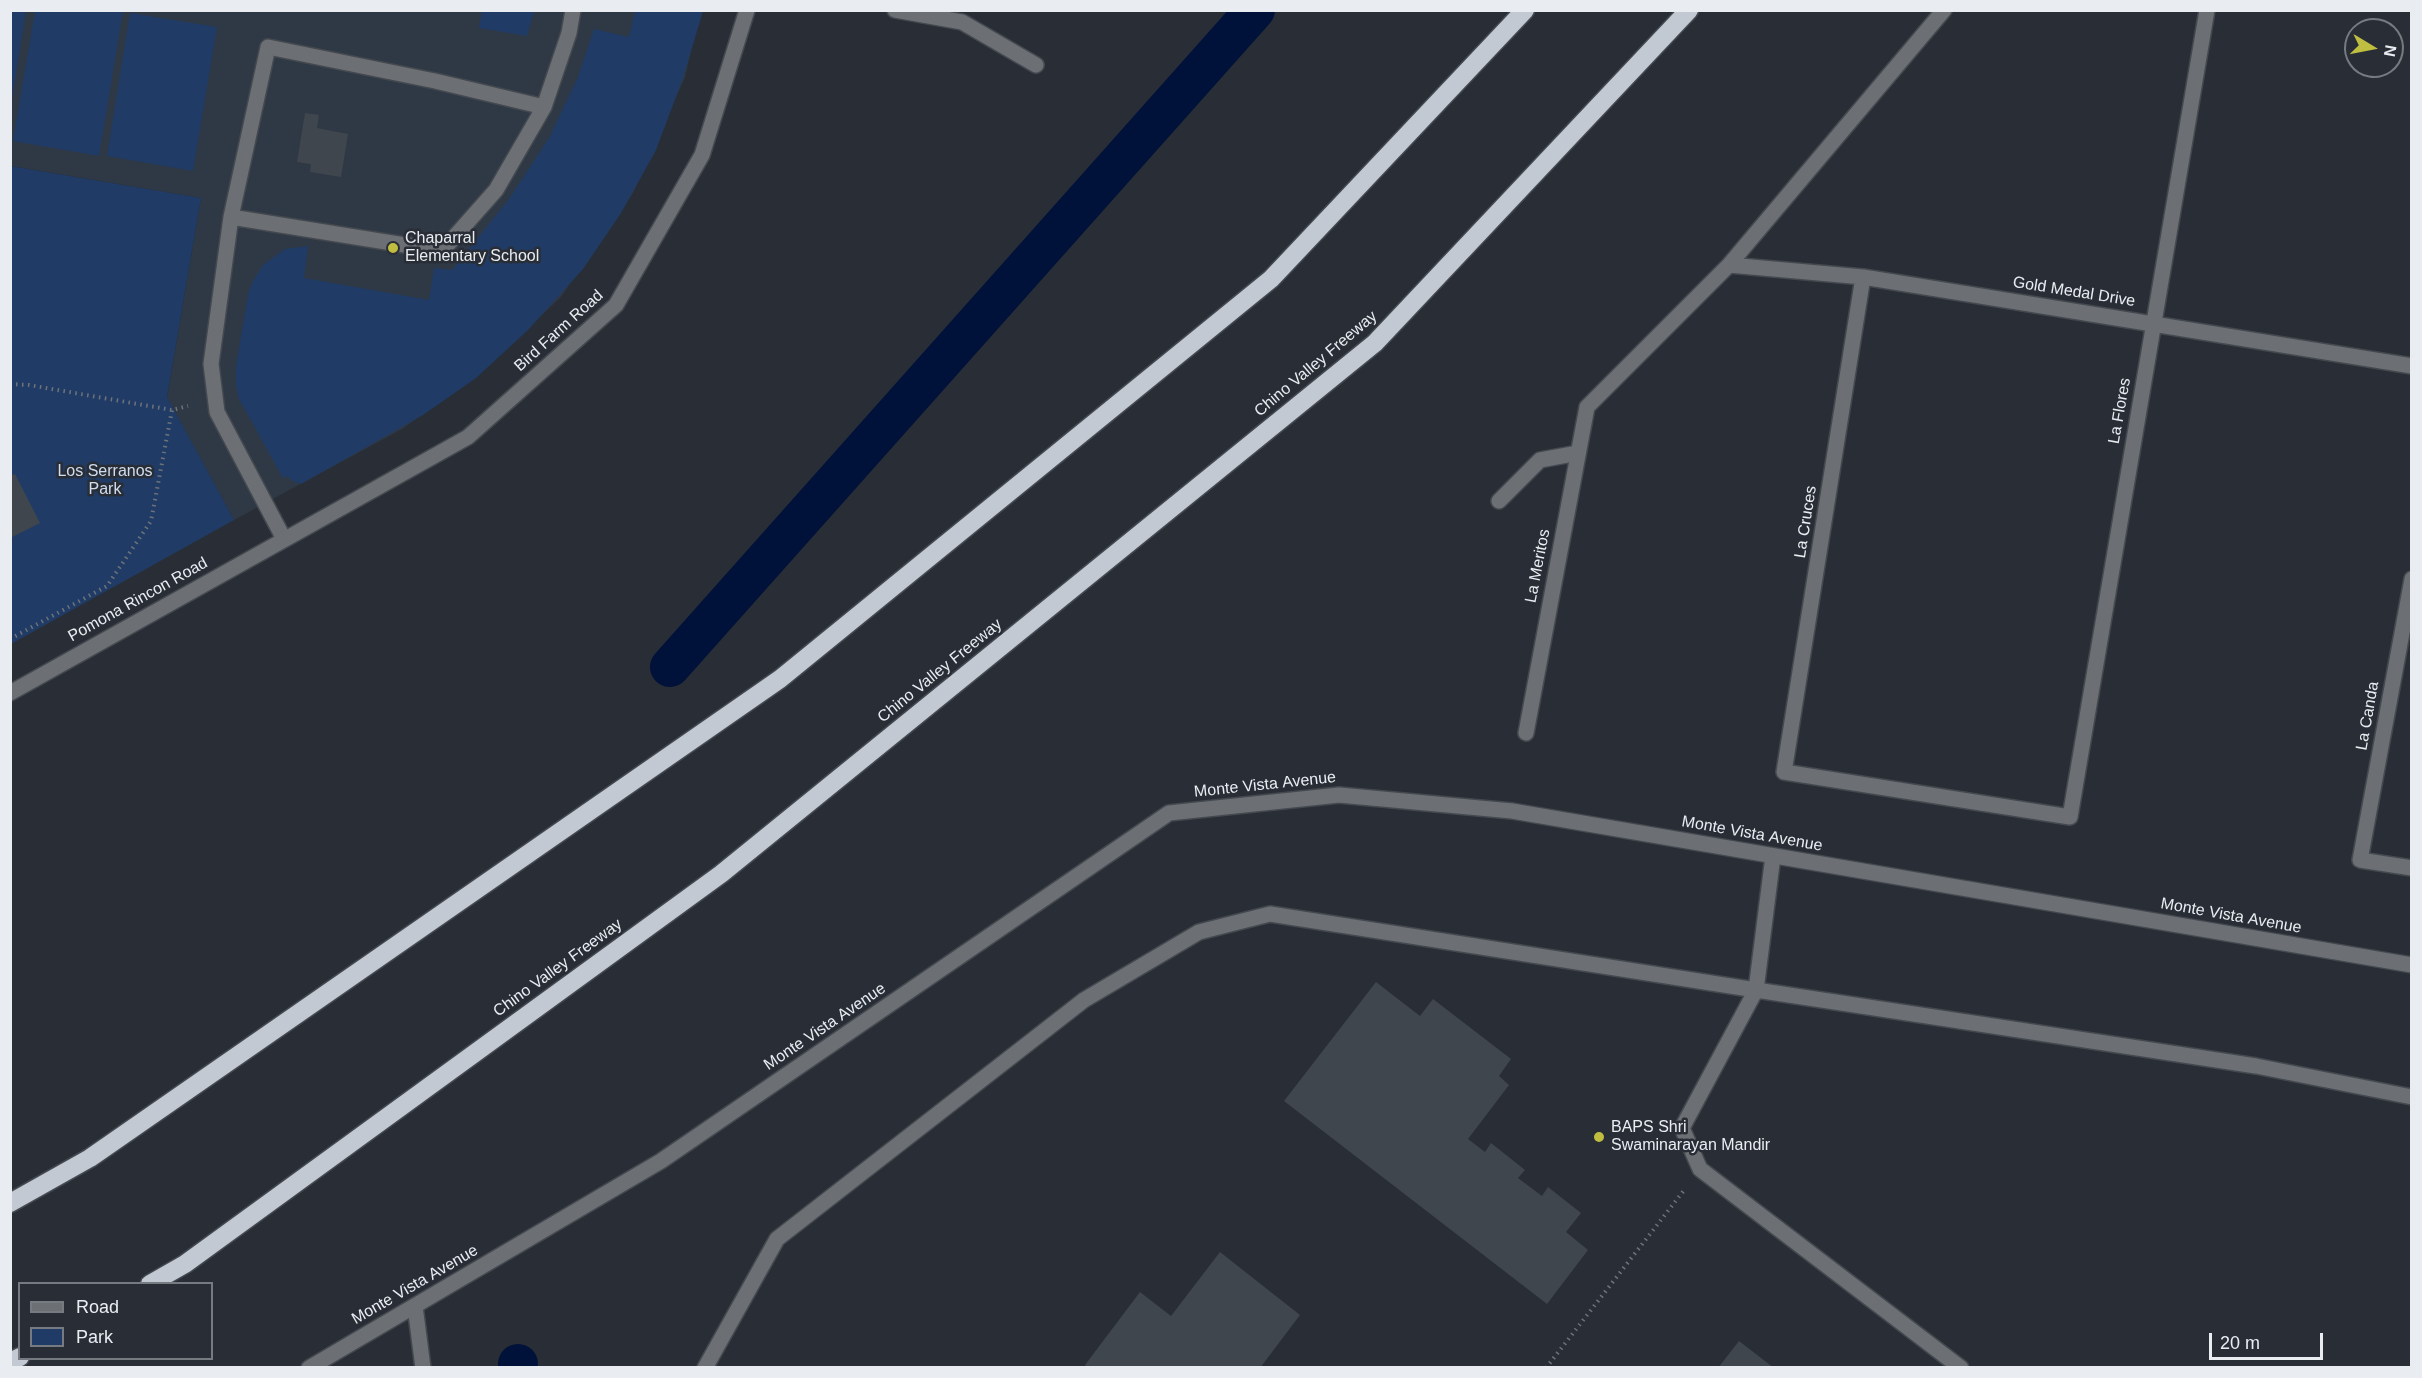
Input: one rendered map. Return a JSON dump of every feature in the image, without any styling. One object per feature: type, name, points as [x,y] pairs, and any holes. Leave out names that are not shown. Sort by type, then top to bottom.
[{"type":"highway","points":[[10,1203],[90,1158],[780,679],[1272,279],[1525,10]]},
{"type":"highway","name":"Chino Valley Freeway","points":[[154,1282],[185,1264],[721,874],[1376,343],[1689,10]]},
{"type":"street","points":[[231,217],[442,251],[496,190],[544,106],[569,33],[573,10]]},
{"type":"street","name":"Bird Farm Road","points":[[284,539],[468,437],[616,305],[702,155],[747,10]]},
{"type":"street","points":[[896,10],[962,22],[1036,65]]},
{"type":"street","points":[[1729,265],[1944,10]]},
{"type":"street","name":"La Flores","points":[[2070,817],[2207,10]]},
{"type":"street","points":[[284,539],[217,412],[210,364],[231,217],[268,47],[544,106]]},
{"type":"street","name":"Gold Medal Drive","points":[[1729,265],[1863,277],[2412,366]]},
{"type":"street","name":"La Meritos","points":[[1526,733],[1587,407],[1729,265]]},
{"type":"street","name":"La Cruces","points":[[1863,277],[1784,772],[2070,817]]},
{"type":"street","points":[[1499,501],[1540,460],[1578,453]]},
{"type":"street","name":"Pomona Rincon Road","points":[[10,693],[284,539]]},
{"type":"street","name":"La Canda","points":[[2412,579],[2360,860],[2412,868]]},
{"type":"street","name":"Monte Vista Avenue","points":[[309,1368],[661,1161],[1169,813],[1339,795],[1512,811],[2412,965]]},
{"type":"street","points":[[1773,856],[1756,990],[1682,1128],[1700,1169],[1961,1368]]},
{"type":"street","points":[[705,1368],[777,1239],[1084,1000],[1199,932],[1270,914],[2256,1066],[2412,1097]]},
{"type":"street","points":[[415,1306],[423,1368]]},
{"type":"path","points":[[10,384],[172,410],[151,521],[107,586],[10,639]]},
{"type":"path","points":[[1546,1368],[1700,1169]]},
{"type":"shaded area","name":"Chaparral Elementary School","points":[[10,11],[700,11],[685,77],[633,193],[560,298],[482,371],[402,429],[234,520],[167,398],[201,198],[11,166]]},
{"type":"green space","points":[[482,10],[534,11],[527,36],[479,28]]},
{"type":"green space","points":[[10,11],[26,11],[11,105]]},
{"type":"green space","points":[[35,11],[123,11],[99,156],[13,141]]},
{"type":"green space","points":[[635,11],[703,11],[683,78],[656,150],[621,213],[583,269],[528,330],[476,378],[423,415],[301,484],[291,480],[288,476],[283,478],[239,399],[236,387],[236,366],[248,295],[263,265],[285,249],[308,246],[304,278],[429,300],[434,268],[452,270],[509,199],[549,138],[578,77],[594,29],[629,37]]},
{"type":"green space","points":[[130,13],[217,27],[193,171],[107,156]]},
{"type":"green space","name":"Los Serranos Park","points":[[10,166],[201,198],[167,397],[234,520],[11,644]]},
{"type":"building","points":[[305,113],[319,115],[317,128],[348,134],[341,177],[310,172],[311,164],[297,162]]},
{"type":"building","points":[[15,474],[40,523],[10,538],[10,476]]},
{"type":"building","points":[[1376,982],[1420,1016],[1433,999],[1511,1059],[1499,1076],[1509,1085],[1468,1139],[1485,1152],[1491,1143],[1525,1170],[1518,1178],[1542,1196],[1548,1187],[1581,1213],[1566,1232],[1588,1250],[1547,1304],[1284,1101]]},
{"type":"building","points":[[1220,1252],[1300,1315],[1260,1368],[1088,1368],[1085,1365],[1140,1292],[1171,1316]]},
{"type":"building","points":[[1739,1341],[1774,1368],[1718,1368]]},
{"type":"waterway","points":[[670,667],[1255,10]]},
{"type":"place","name":"Chaparral Elementary School","points":[[393,248]]},
{"type":"place","name":"BAPS Shri Swaminarayan Mandir","points":[[1599,1137]]}]
